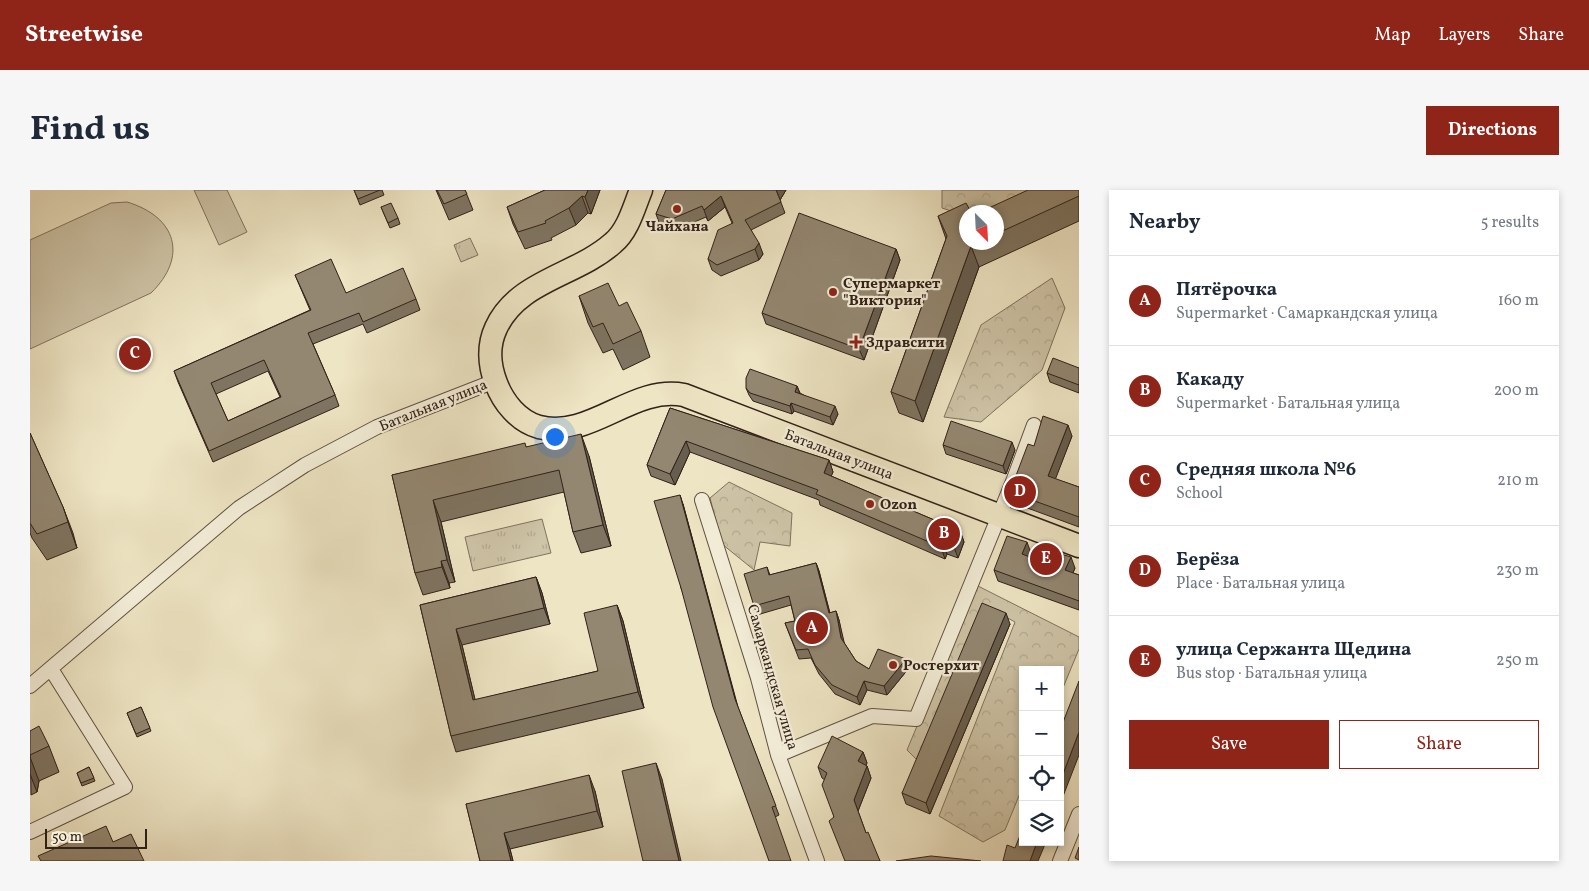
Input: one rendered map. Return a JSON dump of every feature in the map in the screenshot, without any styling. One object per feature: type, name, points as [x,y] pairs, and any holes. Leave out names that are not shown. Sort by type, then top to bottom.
[{"type":"main road","points":[[495,381],[490,348],[492,338],[503,313],[524,293],[590,260],[613,244],[627,223],[641,190]]},
{"type":"main road","name":"Батальная улица","points":[[495,381],[503,398],[515,414],[538,427],[549,428],[580,426],[647,396],[671,393],[684,395],[1000,514],[1079,546]]},
{"type":"street","name":"Батальная улица","points":[[30,686],[239,508],[305,465],[377,427],[495,381]]},
{"type":"street","points":[[778,755],[872,716],[916,718],[1000,514],[1034,425]]},
{"type":"street","name":"Самаркандская улица","points":[[702,500],[758,678],[778,755],[817,861]]},
{"type":"street","points":[[30,832],[125,787],[51,669]]},
{"type":"street","points":[[1060,861],[1079,814]]},
{"type":"green space","points":[[194,190],[227,190],[247,232],[219,245]]},
{"type":"green space","points":[[942,190],[1067,190],[1004,210],[1004,205],[959,205],[959,214],[942,208]]},
{"type":"green space","points":[[127,202],[157,217],[166,228],[172,240],[173,252],[170,266],[163,279],[151,293],[30,349],[30,240],[111,203]]},
{"type":"green space","points":[[470,238],[478,255],[461,262],[454,245]]},
{"type":"green space","points":[[1052,278],[1065,308],[1042,370],[981,422],[944,417],[981,325]]},
{"type":"green space","points":[[729,482],[792,513],[790,546],[760,542],[754,570],[722,544],[710,498]]},
{"type":"green space","points":[[542,519],[551,553],[473,571],[465,537]]},
{"type":"green space","points":[[976,585],[1079,637],[1079,649],[1064,685],[1064,666],[1019,666],[1019,796],[1005,830],[983,842],[939,816],[1015,622],[984,605],[917,760],[907,750]]},
{"type":"building","points":[[354,190],[380,190],[358,199]]},
{"type":"building","points":[[437,190],[465,190],[467,194],[444,204]]},
{"type":"building","points":[[545,190],[588,190],[585,197],[582,196],[569,208],[545,221],[546,223],[518,232],[507,207]]},
{"type":"building","points":[[666,190],[776,190],[781,202],[745,220],[759,243],[755,249],[717,265],[708,259],[718,230],[733,223],[721,196],[704,210],[702,206],[672,219],[656,214]]},
{"type":"building","points":[[1028,190],[1079,190],[1079,196],[1004,230],[1004,205],[995,205]]},
{"type":"building","points":[[391,203],[398,218],[388,223],[381,207]]},
{"type":"building","points":[[959,206],[959,250],[970,250],[915,401],[891,392],[947,236],[938,216]]},
{"type":"building","name":"Супермаркет \"Виктория\"","points":[[799,213],[896,249],[859,349],[762,313]]},
{"type":"building","points":[[331,259],[346,293],[403,268],[416,299],[363,322],[359,313],[308,333],[335,395],[209,451],[174,371],[311,310],[295,275]],"holes":[[[264,360],[281,397],[228,421],[211,383]]]},
{"type":"building","points":[[608,283],[619,306],[627,302],[641,331],[613,344],[603,323],[593,327],[579,296]]},
{"type":"building","points":[[1053,358],[1079,368],[1079,385],[1047,373]]},
{"type":"building","points":[[750,369],[797,386],[795,392],[835,406],[830,417],[791,403],[790,406],[750,393],[746,388],[746,378]]},
{"type":"building","points":[[670,408],[829,460],[824,473],[960,531],[954,547],[943,543],[941,547],[816,494],[818,490],[686,441],[670,474],[647,465]]},
{"type":"building","points":[[1043,416],[1068,425],[1048,476],[1079,487],[1079,517],[1018,495],[1017,497],[1009,494],[1028,444],[1034,446]]},
{"type":"building","points":[[951,421],[1012,442],[1003,466],[943,445]]},
{"type":"building","points":[[30,433],[68,522],[37,534],[30,523]]},
{"type":"building","points":[[581,434],[603,525],[573,532],[559,470],[433,500],[447,560],[441,561],[442,567],[415,573],[392,475],[525,443],[526,447]]},
{"type":"building","points":[[680,495],[735,699],[776,806],[772,807],[791,861],[769,861],[713,707],[681,588],[654,501]]},
{"type":"building","points":[[1007,536],[1027,542],[1022,554],[1054,566],[1061,554],[1071,557],[1065,570],[1079,575],[1079,601],[994,570]]},
{"type":"building","points":[[816,563],[829,613],[836,611],[841,638],[856,661],[869,669],[878,649],[906,659],[884,686],[864,681],[857,697],[832,685],[815,665],[808,649],[796,650],[785,623],[795,621],[789,596],[754,606],[744,574],[767,567],[769,575]]},
{"type":"building","points":[[536,577],[544,608],[456,629],[473,700],[598,671],[584,613],[617,605],[638,692],[451,736],[420,605]]},
{"type":"building","points":[[982,603],[1006,613],[926,803],[902,793]]},
{"type":"building","points":[[1079,681],[1079,732],[1064,771],[1064,756],[1064,720]]},
{"type":"building","points":[[141,707],[150,728],[136,734],[127,713]]},
{"type":"building","points":[[39,726],[49,746],[30,755],[30,731]]},
{"type":"building","points":[[832,736],[863,752],[858,761],[867,766],[854,800],[866,833],[868,832],[880,861],[845,861],[829,821],[834,817],[822,785],[827,773],[818,767]]},
{"type":"building","points":[[656,763],[679,861],[643,861],[622,771]]},
{"type":"building","points":[[89,767],[94,778],[81,783],[77,773]]},
{"type":"building","points":[[589,775],[597,811],[504,833],[511,861],[480,861],[466,804]]},
{"type":"building","points":[[106,826],[113,842],[131,834],[144,861],[41,861],[38,856]]},
{"type":"building","points":[[1019,838],[1019,846],[1036,846],[1030,861],[1003,861],[1007,845],[1015,848]]},
{"type":"building","points":[[1079,847],[1079,860],[1075,858]]},
{"type":"building","points":[[931,856],[981,861],[896,861]]},
{"type":"place","name":"Чайхана","points":[[677,209]]},
{"type":"place","name":"Супермаркет \"Виктория\"","points":[[833,292]]},
{"type":"place","name":"Здравсити","points":[[856,342]]},
{"type":"place","name":"Средняя школа №6","points":[[135,354]]},
{"type":"place","name":"Берёза","points":[[1020,492]]},
{"type":"place","name":"Ozon","points":[[870,504]]},
{"type":"place","name":"Какаду","points":[[944,534]]},
{"type":"place","name":"улица Сержанта Щедина","points":[[1046,559]]},
{"type":"place","name":"Пятёрочка","points":[[812,628]]},
{"type":"place","name":"Ростерхит","points":[[893,665]]}]
